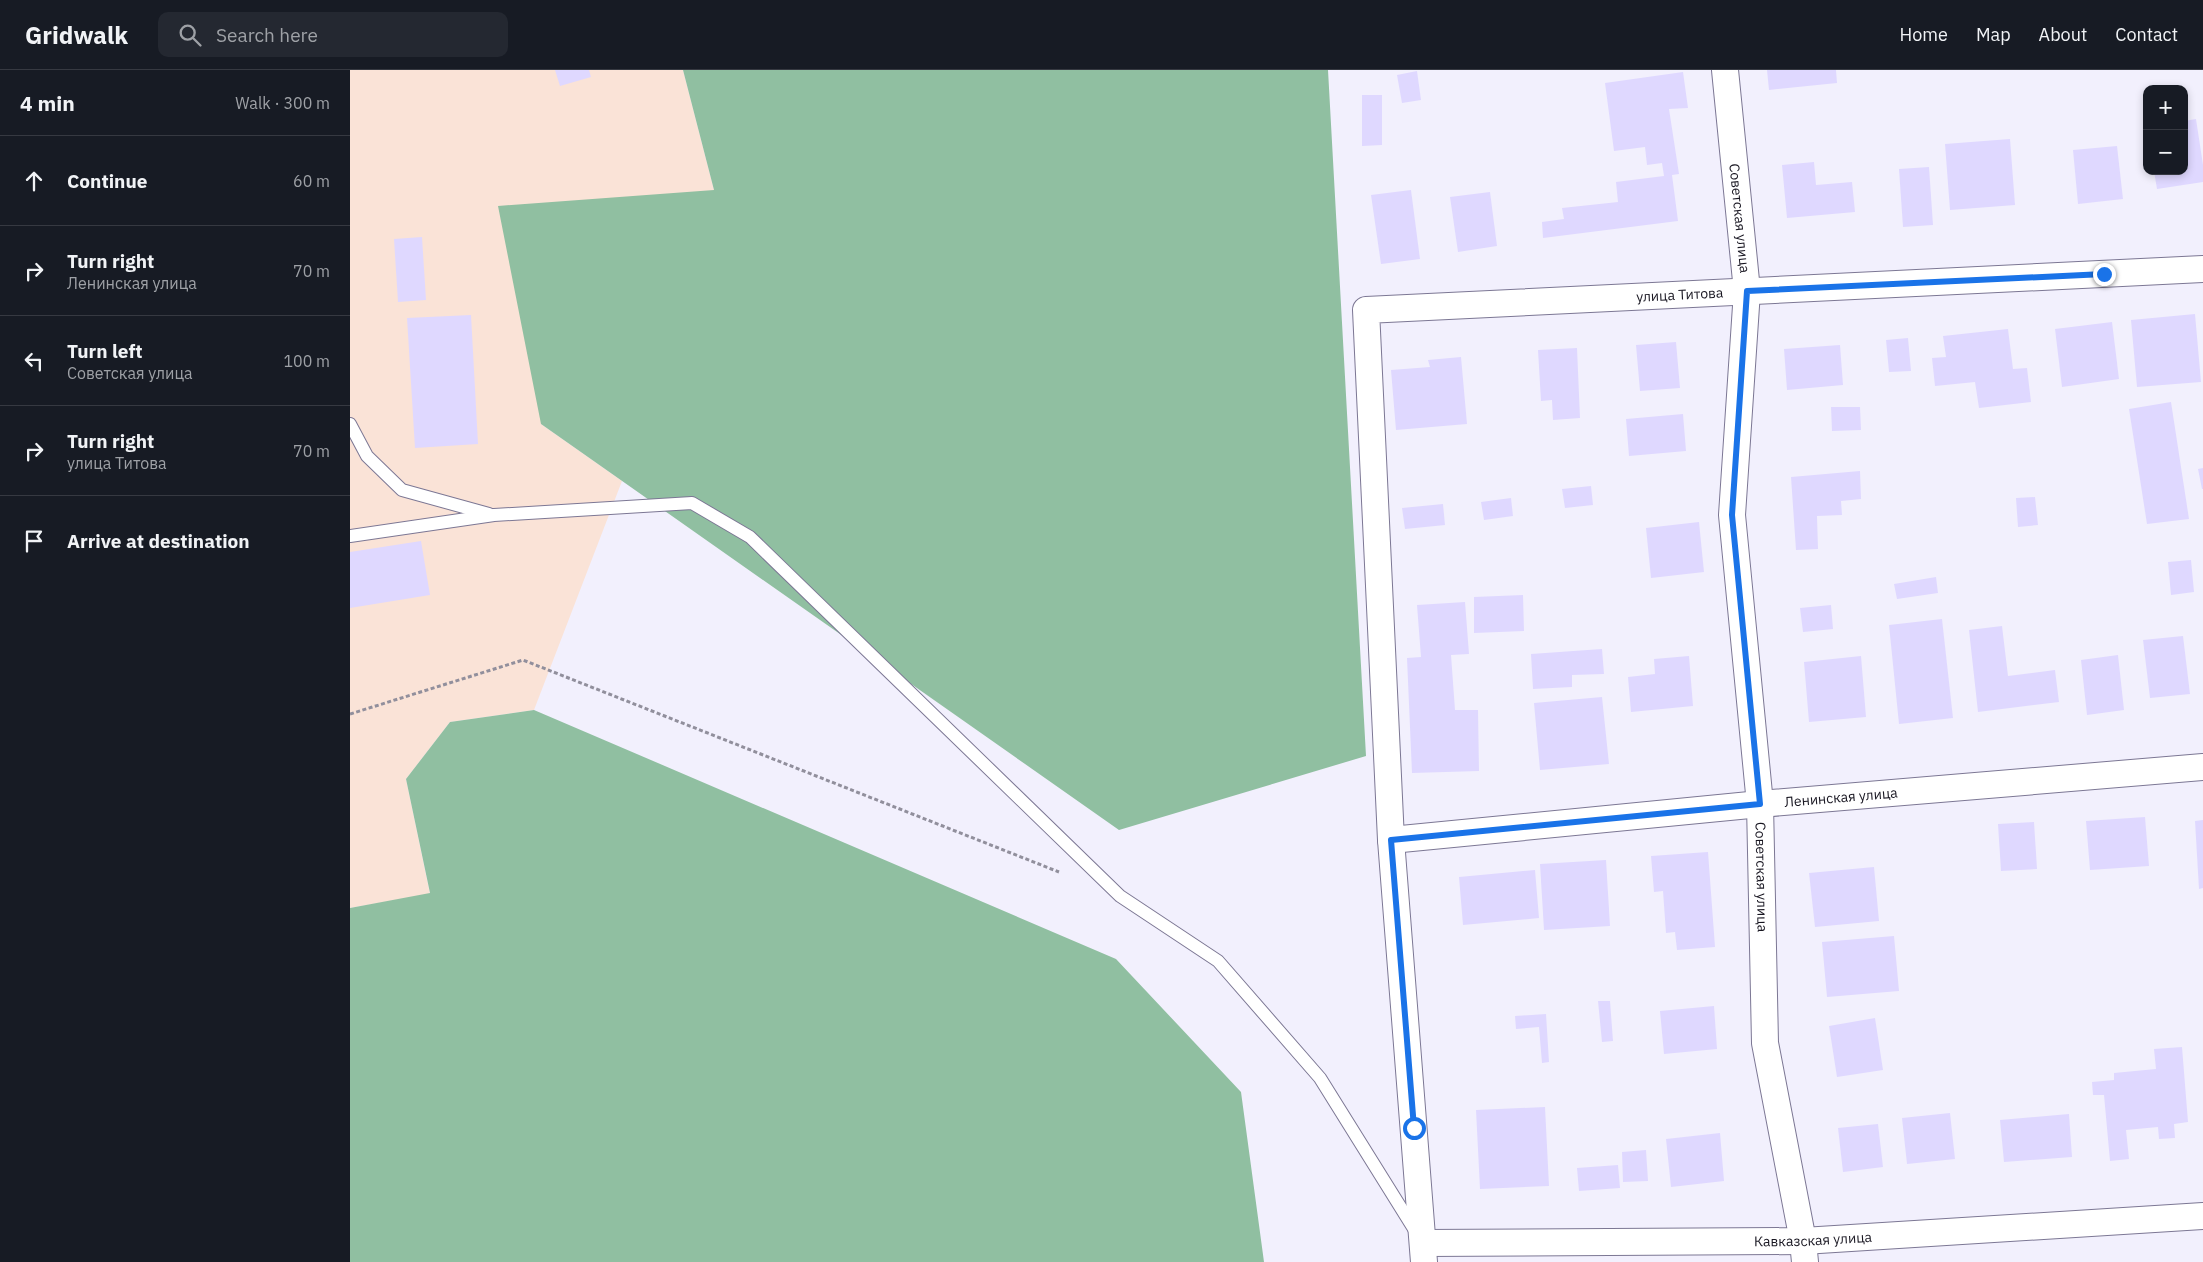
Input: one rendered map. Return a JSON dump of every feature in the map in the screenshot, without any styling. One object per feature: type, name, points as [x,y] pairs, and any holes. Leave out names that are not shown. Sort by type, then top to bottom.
[{"type":"street","name":"Советская улица","points":[[1725,70],[1747,291],[1732,515],[1760,804],[1764,1043],[1804,1252]]},
{"type":"street","name":"улица Титова","points":[[1391,840],[1366,310],[2203,269]]},
{"type":"street","name":"Ленинская улица","points":[[1391,840],[1760,804],[2203,767]]},
{"type":"street","points":[[1391,840],[1423,1252]]},
{"type":"street","name":"Кавказская улица","points":[[1423,1252],[1804,1252],[2203,1216]]},
{"type":"lane","points":[[350,424],[367,456],[402,490],[494,516]]},
{"type":"lane","points":[[350,536],[494,516],[692,503],[750,537],[1120,896],[1218,961],[1320,1078],[1423,1252]]},
{"type":"path","points":[[350,714],[523,660],[1065,874]]},
{"type":"shaded area","points":[[350,70],[683,70],[714,190],[541,424],[622,481],[534,710],[450,722],[406,779],[430,894],[350,908]]},
{"type":"green space","points":[[683,70],[1328,70],[1366,756],[1119,830],[541,424],[498,206],[714,190]]},
{"type":"green space","points":[[534,710],[1116,959],[1241,1092],[1264,1262],[350,1262],[350,908],[430,893],[406,779],[450,722]]},
{"type":"building","points":[[555,70],[589,70],[591,77],[560,86]]},
{"type":"building","points":[[1767,70],[1836,70],[1837,83],[1769,90]]},
{"type":"building","points":[[1417,71],[1421,100],[1402,103],[1397,75]]},
{"type":"building","points":[[1683,72],[1688,108],[1669,109],[1679,174],[1672,175],[1678,221],[1543,238],[1542,222],[1564,219],[1562,208],[1618,202],[1616,182],[1664,176],[1662,163],[1647,165],[1645,147],[1614,151],[1605,83]]},
{"type":"building","points":[[1362,95],[1382,95],[1382,145],[1362,146]]},
{"type":"building","points":[[2196,119],[2203,165],[2203,182],[2157,189],[2155,175],[2188,175],[2188,120]]},
{"type":"building","points":[[2010,139],[2015,205],[1950,210],[1945,144]]},
{"type":"building","points":[[2117,146],[2123,199],[2078,204],[2073,150]]},
{"type":"building","points":[[1814,162],[1816,185],[1852,182],[1855,212],[1787,218],[1782,165]]},
{"type":"building","points":[[1929,167],[1933,225],[1903,227],[1899,169]]},
{"type":"building","points":[[1411,190],[1420,259],[1381,264],[1371,195]]},
{"type":"building","points":[[1490,192],[1497,246],[1458,252],[1450,197]]},
{"type":"building","points":[[422,237],[426,300],[398,302],[394,239]]},
{"type":"building","points":[[2195,314],[2201,382],[2137,387],[2131,320]]},
{"type":"building","points":[[471,315],[478,444],[415,448],[407,318]]},
{"type":"building","points":[[2112,322],[2119,379],[2062,387],[2055,329]]},
{"type":"building","points":[[2008,329],[2013,369],[2027,368],[2031,402],[1979,408],[1975,382],[1935,386],[1932,358],[1946,357],[1943,336]]},
{"type":"building","points":[[1908,338],[1911,371],[1889,372],[1886,340]]},
{"type":"building","points":[[1676,342],[1680,388],[1640,391],[1636,345]]},
{"type":"building","points":[[1840,345],[1843,385],[1787,390],[1784,349]]},
{"type":"building","points":[[1577,348],[1580,418],[1553,420],[1552,400],[1541,401],[1538,350]]},
{"type":"building","points":[[1461,357],[1467,424],[1396,430],[1391,370],[1430,367],[1428,360]]},
{"type":"building","points":[[2171,402],[2189,519],[2147,524],[2129,409]]},
{"type":"building","points":[[1831,407],[1860,407],[1861,430],[1832,431]]},
{"type":"building","points":[[1683,414],[1686,451],[1629,456],[1626,419]]},
{"type":"building","points":[[2203,468],[2203,489],[2202,489],[2198,469]]},
{"type":"building","points":[[1860,471],[1861,499],[1841,501],[1842,515],[1817,516],[1818,549],[1796,550],[1791,477]]},
{"type":"building","points":[[1591,486],[1593,505],[1565,508],[1562,489]]},
{"type":"building","points":[[2035,497],[2038,525],[2018,527],[2016,498]]},
{"type":"building","points":[[1511,498],[1513,516],[1484,520],[1481,502]]},
{"type":"building","points":[[1443,504],[1445,525],[1405,529],[1402,508]]},
{"type":"building","points":[[1699,522],[1704,572],[1651,578],[1646,528]]},
{"type":"building","points":[[421,541],[430,595],[350,608],[350,552]]},
{"type":"building","points":[[2191,560],[2194,592],[2171,595],[2168,562]]},
{"type":"building","points":[[1936,577],[1938,593],[1897,599],[1894,584]]},
{"type":"building","points":[[1523,595],[1524,631],[1474,633],[1474,597]]},
{"type":"building","points":[[1465,602],[1469,654],[1451,655],[1455,710],[1478,710],[1479,771],[1412,773],[1407,658],[1421,657],[1417,605]]},
{"type":"building","points":[[1831,605],[1833,629],[1803,632],[1800,608]]},
{"type":"building","points":[[1942,619],[1953,718],[1899,724],[1889,625]]},
{"type":"building","points":[[2002,626],[2008,676],[2055,670],[2059,702],[1978,712],[1969,630]]},
{"type":"building","points":[[2183,636],[2190,694],[2150,698],[2143,640]]},
{"type":"building","points":[[1602,649],[1604,674],[1572,675],[1572,687],[1533,689],[1531,654]]},
{"type":"building","points":[[2118,655],[2124,710],[2087,715],[2081,660]]},
{"type":"building","points":[[1689,656],[1693,706],[1631,712],[1628,677],[1655,674],[1654,659]]},
{"type":"building","points":[[1861,656],[1866,717],[1809,722],[1804,662]]},
{"type":"building","points":[[1602,697],[1609,764],[1540,770],[1534,703]]},
{"type":"building","points":[[2145,817],[2149,866],[2090,870],[2086,821]]},
{"type":"building","points":[[2203,820],[2203,888],[2199,889],[2195,821]]},
{"type":"building","points":[[2034,822],[2037,869],[2001,871],[1998,824]]},
{"type":"building","points":[[1708,852],[1715,947],[1677,950],[1675,932],[1666,933],[1663,891],[1654,892],[1651,856]]},
{"type":"building","points":[[1606,860],[1610,926],[1544,930],[1540,864]]},
{"type":"building","points":[[1874,867],[1879,921],[1815,927],[1809,873]]},
{"type":"building","points":[[1535,870],[1539,918],[1463,925],[1459,877]]},
{"type":"building","points":[[1894,936],[1899,991],[1827,997],[1822,942]]},
{"type":"building","points":[[1598,1001],[1610,1001],[1613,1041],[1602,1042]]},
{"type":"building","points":[[1714,1006],[1717,1049],[1664,1054],[1660,1011]]},
{"type":"building","points":[[1546,1014],[1549,1062],[1542,1063],[1539,1027],[1516,1029],[1515,1016]]},
{"type":"building","points":[[1875,1018],[1883,1070],[1837,1077],[1829,1026]]},
{"type":"building","points":[[2182,1047],[2188,1122],[2174,1124],[2175,1138],[2159,1139],[2158,1127],[2126,1130],[2129,1159],[2110,1161],[2104,1095],[2093,1095],[2092,1082],[2114,1080],[2114,1073],[2156,1069],[2154,1049]]},
{"type":"building","points":[[1545,1107],[1549,1186],[1480,1189],[1476,1110]]},
{"type":"building","points":[[1950,1113],[1955,1159],[1907,1164],[1902,1118]]},
{"type":"building","points":[[2069,1114],[2072,1157],[2004,1162],[2000,1120]]},
{"type":"building","points":[[1878,1124],[1883,1167],[1843,1172],[1838,1128]]},
{"type":"building","points":[[1720,1133],[1724,1181],[1671,1187],[1666,1139]]},
{"type":"building","points":[[1646,1150],[1648,1181],[1623,1182],[1622,1152]]},
{"type":"building","points":[[1618,1165],[1620,1188],[1579,1191],[1577,1168]]},
{"type":"route","points":[[1414,1128],[1391,840],[1760,804],[1732,515],[1747,291],[2104,274]]}]
